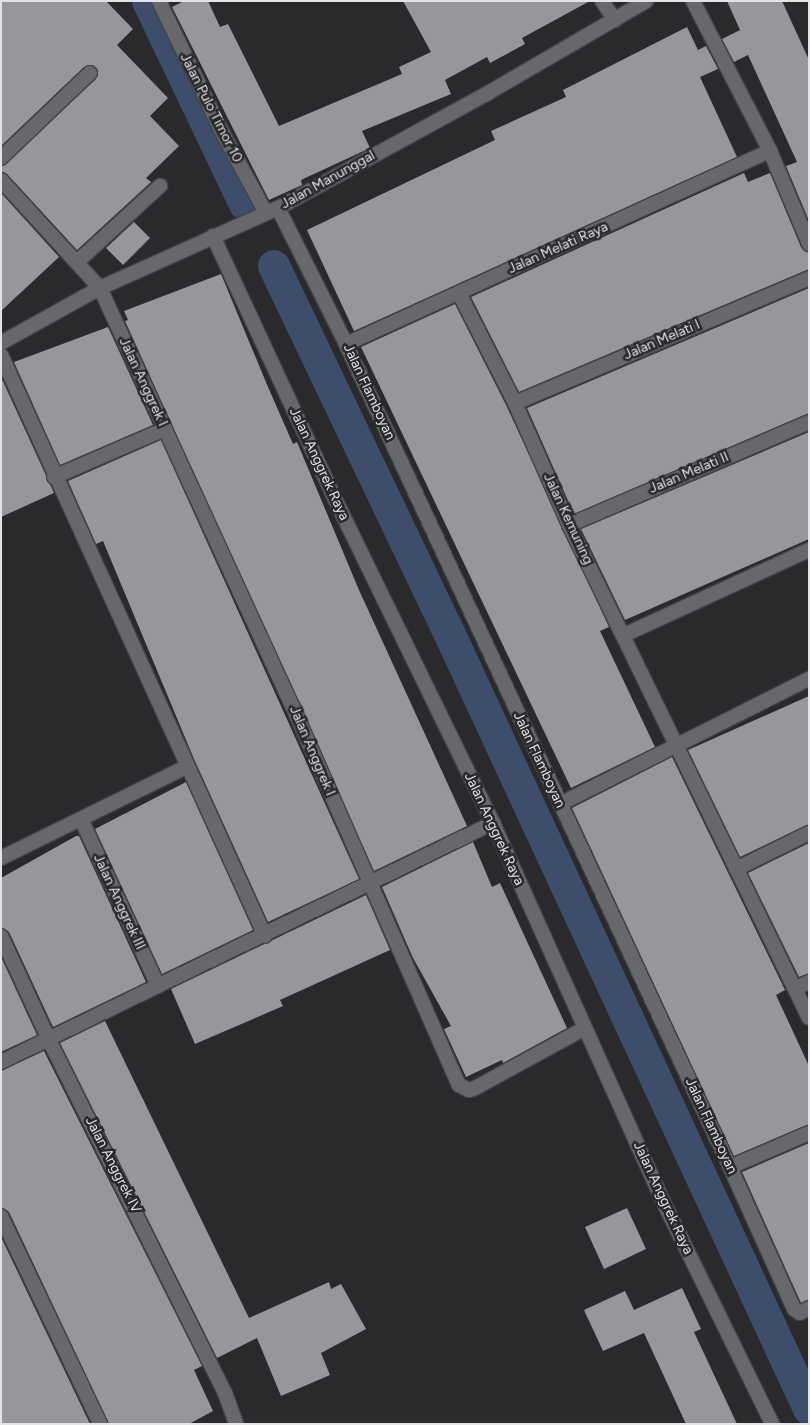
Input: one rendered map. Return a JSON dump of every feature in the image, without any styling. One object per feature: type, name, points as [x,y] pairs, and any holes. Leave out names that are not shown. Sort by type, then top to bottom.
[{"type":"street","name":"Jalan Pulo Timor 10","points":[[159,1],[220,130],[267,212]]},
{"type":"street","points":[[602,1],[615,20]]},
{"type":"street","name":"Jalan Manunggal","points":[[1,344],[100,288],[267,212],[615,20],[646,1]]},
{"type":"street","points":[[692,1],[770,151],[809,244]]},
{"type":"street","points":[[1,158],[90,73]]},
{"type":"street","name":"Jalan Melati Raya","points":[[346,344],[770,151]]},
{"type":"street","name":"Jalan Anggrek I","points":[[1,180],[100,288],[292,704],[369,884],[463,1089],[475,1088],[585,1028]]},
{"type":"street","points":[[76,262],[160,186]]},
{"type":"street","name":"Jalan Flamboyan","points":[[267,212],[346,344],[730,1167],[803,1310]]},
{"type":"street","name":"Jalan Anggrek Raya","points":[[213,236],[332,495],[492,824],[662,1199],[772,1424]]},
{"type":"street","name":"Jalan Melati I","points":[[515,404],[809,278]]},
{"type":"street","name":"Jalan Kemuning","points":[[459,293],[515,404],[569,525],[809,1018]]},
{"type":"street","points":[[1,355],[54,477],[265,936]]},
{"type":"street","name":"Jalan Melati II","points":[[569,525],[809,422]]},
{"type":"street","points":[[54,477],[165,429]]},
{"type":"street","points":[[624,635],[809,550]]},
{"type":"street","points":[[560,804],[809,679]]},
{"type":"street","points":[[1,858],[188,766]]},
{"type":"street","name":"Jalan Anggrek III","points":[[81,819],[158,986]]},
{"type":"street","points":[[1,1062],[265,936],[492,824]]},
{"type":"street","points":[[736,869],[809,833]]},
{"type":"street","name":"Jalan Anggrek IV","points":[[1,936],[49,1040],[225,1394],[236,1424]]},
{"type":"street","points":[[796,988],[809,982]]},
{"type":"street","points":[[730,1167],[809,1133]]},
{"type":"street","points":[[1,1216],[100,1424]]},
{"type":"building","points":[[1,1],[106,1],[133,29],[117,45],[168,98],[150,116],[179,146],[146,178],[151,182],[77,250],[7,174],[1,171],[1,167],[96,79],[98,70],[92,65],[84,67],[1,146]]},
{"type":"building","points":[[184,1],[208,1],[220,27],[228,24],[279,126],[402,74],[399,67],[431,52],[403,1],[590,1],[522,38],[525,44],[490,63],[487,57],[445,80],[451,94],[362,131],[370,148],[301,180],[302,185],[269,200],[172,7]]},
{"type":"building","points":[[727,1],[782,1],[809,60],[809,221],[786,166],[797,162],[748,55],[734,62],[722,39],[740,30]]},
{"type":"building","points":[[687,27],[698,50],[706,46],[718,69],[700,77],[737,157],[354,331],[307,230],[495,140],[491,131],[566,97],[563,90]]},
{"type":"building","points":[[744,173],[748,182],[770,173],[801,247],[809,253],[809,269],[519,392],[471,297]]},
{"type":"building","points":[[1,193],[59,257],[1,311]]},
{"type":"building","points":[[134,222],[150,238],[123,265],[106,248]]},
{"type":"building","points":[[221,274],[293,444],[297,442],[359,590],[467,826],[374,871],[125,321],[128,320],[124,311]]},
{"type":"building","points":[[809,288],[809,413],[574,514],[527,408]]},
{"type":"building","points":[[455,304],[507,407],[609,627],[600,631],[655,747],[571,788],[361,347]]},
{"type":"building","points":[[108,327],[153,425],[60,465],[14,362]]},
{"type":"building","points":[[1,377],[54,493],[1,517]]},
{"type":"building","points":[[809,432],[809,539],[625,620],[581,529]]},
{"type":"building","points":[[161,440],[359,879],[268,922],[194,759],[103,541],[96,544],[68,481]]},
{"type":"building","points":[[809,696],[809,824],[740,857],[688,750]]},
{"type":"building","points":[[672,757],[785,990],[776,995],[809,1066],[809,1124],[734,1156],[572,808]]},
{"type":"building","points":[[186,782],[253,930],[162,974],[95,829]]},
{"type":"building","points":[[79,836],[146,982],[53,1027],[9,932],[1,927],[1,878]]},
{"type":"building","points":[[473,842],[492,887],[500,883],[567,1028],[503,1063],[502,1060],[466,1077],[444,1029],[451,1026],[413,958],[382,887]]},
{"type":"building","points":[[809,843],[809,973],[799,977],[748,873]]},
{"type":"building","points":[[366,895],[390,950],[280,1000],[283,1006],[195,1044],[171,989]]},
{"type":"building","points":[[1,957],[37,1035],[1,1052]]},
{"type":"building","points":[[105,1021],[249,1318],[329,1282],[331,1289],[341,1284],[366,1329],[321,1353],[330,1375],[281,1396],[257,1338],[217,1358],[60,1043]]},
{"type":"building","points":[[44,1051],[202,1366],[194,1370],[213,1411],[189,1424],[109,1424],[9,1212],[1,1207],[1,1071]]},
{"type":"building","points":[[809,1143],[809,1299],[801,1303],[742,1172]]},
{"type":"building","points":[[627,1208],[646,1249],[604,1269],[585,1227]]},
{"type":"building","points":[[1,1237],[90,1424],[1,1424]]},
{"type":"building","points":[[682,1288],[701,1329],[694,1332],[737,1424],[686,1424],[644,1333],[603,1351],[584,1310],[625,1291],[634,1310]]},
{"type":"waterway","points":[[148,1],[245,204]]},
{"type":"waterway","points":[[274,266],[446,626],[809,1409]]}]
